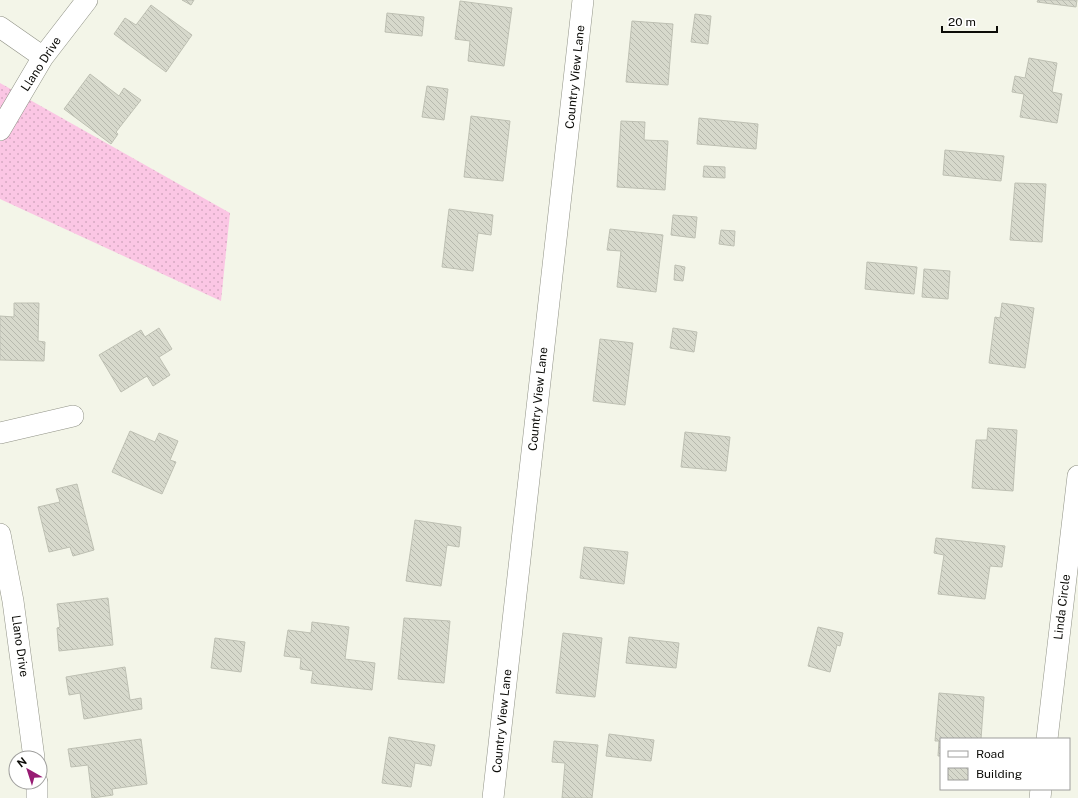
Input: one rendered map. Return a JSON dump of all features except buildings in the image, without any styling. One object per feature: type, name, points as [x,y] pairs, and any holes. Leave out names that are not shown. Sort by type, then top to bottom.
[{"type":"street","name":"Llano Drive","points":[[0,130],[43,57],[87,0]]},
{"type":"street","name":"Country View Lane","points":[[493,798],[583,0]]},
{"type":"street","points":[[0,27],[43,57]]},
{"type":"street","points":[[0,433],[73,416]]},
{"type":"street","name":"Linda Circle","points":[[1047,738],[1078,476]]},
{"type":"street","name":"Llano Drive","points":[[0,534],[13,601],[33,750]]},
{"type":"shaded area","points":[[0,83],[230,213],[221,301],[0,199]]}]
